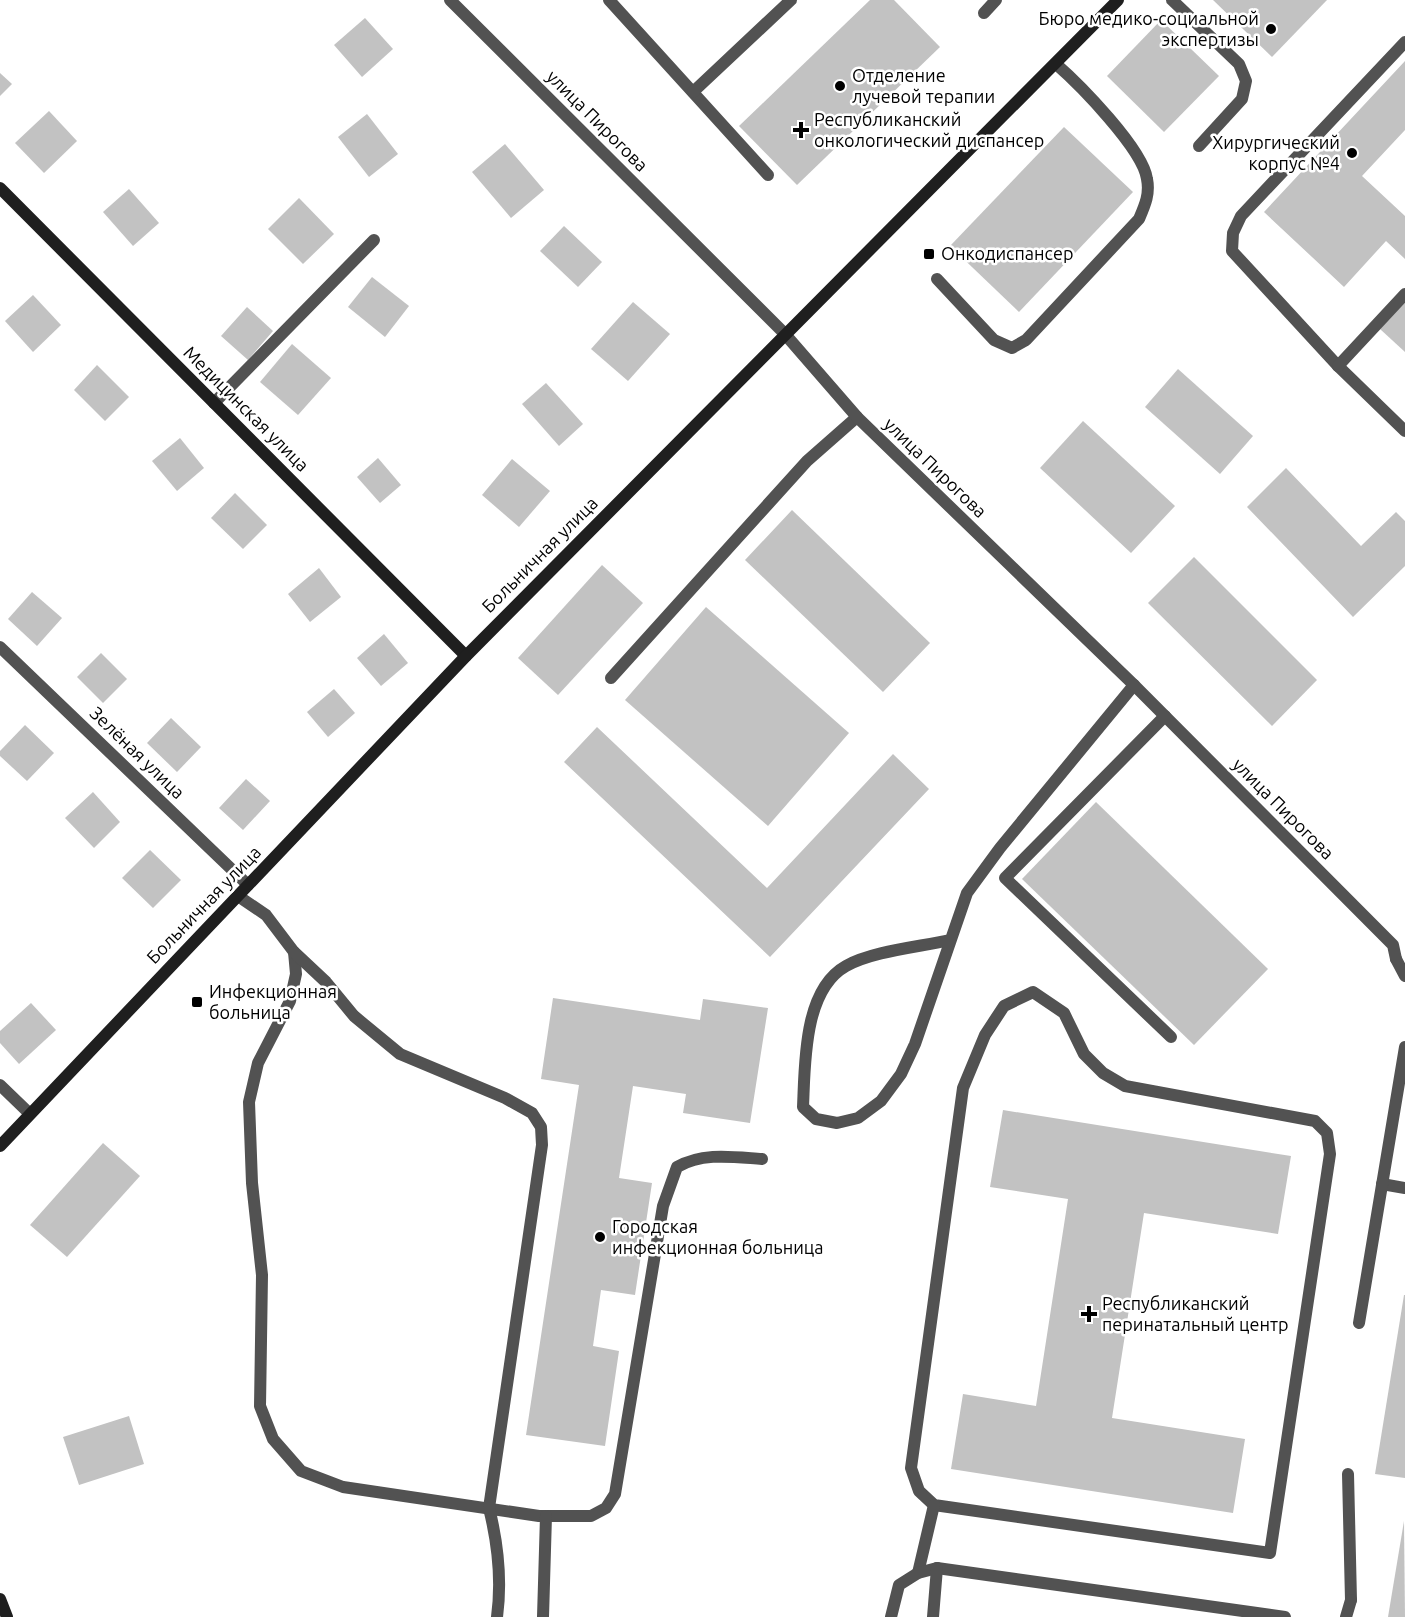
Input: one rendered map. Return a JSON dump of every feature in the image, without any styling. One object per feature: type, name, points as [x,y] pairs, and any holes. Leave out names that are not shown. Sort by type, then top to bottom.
[{"type":"street","name":"улица Пирогова","points":[[450,0],[784,333],[857,417],[1165,716],[1393,945],[1396,959],[1405,976]]},
{"type":"street","points":[[609,0],[768,175]]},
{"type":"street","points":[[693,92],[791,0]]},
{"type":"street","points":[[984,13],[996,0]]},
{"type":"street","name":"Больничная улица","points":[[0,1146],[466,656],[784,333],[1118,0]]},
{"type":"street","points":[[1172,0],[1239,64],[1246,81],[1242,99],[1199,146]]},
{"type":"street","points":[[1405,42],[1241,216],[1233,233],[1232,251],[1242,265],[1338,366],[1405,431]]},
{"type":"street","points":[[937,279],[994,340],[1012,348],[1026,340],[1139,219],[1148,197],[1143,162],[1080,85],[1056,64]]},
{"type":"street","name":"Медицинская улица","points":[[0,188],[466,656]]},
{"type":"street","points":[[214,403],[374,240]]},
{"type":"street","points":[[1338,366],[1405,294]]},
{"type":"street","points":[[610,678],[807,460],[857,417]]},
{"type":"street","name":"Зелёная улица","points":[[0,647],[248,885]]},
{"type":"street","points":[[950,940],[844,967],[825,988],[807,1032],[803,1107],[816,1119],[837,1123],[858,1118],[881,1101],[902,1074],[915,1044],[968,893],[1134,686]]},
{"type":"street","points":[[1165,716],[1005,878],[1171,1037]]},
{"type":"street","points":[[238,896],[266,915],[294,952],[326,982],[354,1016],[380,1040],[400,1054],[505,1098],[532,1113],[541,1127],[542,1144],[489,1508],[495,1533],[501,1581],[497,1617]]},
{"type":"street","points":[[294,952],[296,974],[290,1001],[258,1063],[249,1102],[252,1183],[262,1275],[260,1406],[273,1439],[301,1471],[343,1487],[546,1516],[591,1516],[606,1508],[615,1494],[663,1206],[677,1167],[691,1158],[720,1156],[762,1159]]},
{"type":"street","points":[[1033,992],[1064,1013],[1084,1054],[1103,1073],[1125,1086],[1315,1121],[1328,1133],[1330,1154],[1270,1553],[934,1506],[919,1491],[911,1468],[963,1088],[985,1035],[1004,1006],[1033,992]]},
{"type":"street","points":[[1359,1323],[1405,1053]]},
{"type":"street","points":[[0,1085],[29,1113]]},
{"type":"street","points":[[1382,1184],[1405,1188]]},
{"type":"street","points":[[1346,1617],[1352,1600],[1348,1474]]},
{"type":"street","points":[[918,1573],[934,1506]]},
{"type":"street","points":[[543,1617],[546,1516]]},
{"type":"street","points":[[933,1617],[936,1568]]},
{"type":"street","points":[[891,1617],[899,1585],[918,1573],[936,1568],[1285,1617]]},
{"type":"street","points":[[0,1599],[7,1617]]},
{"type":"building","name":"Отделение лучевой терапии","points":[[870,0],[894,0],[940,47],[797,185],[739,126]]},
{"type":"building","name":"Бюро медико-социальной экспертизы","points":[[1213,0],[1327,0],[1272,57]]},
{"type":"building","points":[[365,18],[393,49],[362,77],[334,45]]},
{"type":"building","points":[[1161,20],[1219,76],[1164,132],[1107,76]]},
{"type":"building","name":"Хирургический корпус №4","points":[[1405,61],[1405,130],[1362,176],[1405,216],[1405,259],[1386,241],[1344,287],[1264,212]]},
{"type":"building","points":[[0,73],[12,84],[0,96]]},
{"type":"building","points":[[49,111],[77,141],[44,173],[15,143]]},
{"type":"building","points":[[367,114],[398,154],[369,177],[338,137]]},
{"type":"building","points":[[1064,127],[1133,192],[1019,312],[950,246]]},
{"type":"building","points":[[505,144],[544,190],[511,218],[472,172]]},
{"type":"building","points":[[129,189],[159,223],[133,246],[103,212]]},
{"type":"building","points":[[299,198],[334,234],[303,264],[268,229]]},
{"type":"building","points":[[564,226],[602,262],[578,287],[540,251]]},
{"type":"building","points":[[372,277],[409,306],[385,337],[348,307]]},
{"type":"building","points":[[33,295],[61,325],[33,352],[5,321]]},
{"type":"building","points":[[1405,301],[1405,352],[1380,329]]},
{"type":"building","points":[[633,302],[670,334],[628,381],[591,349]]},
{"type":"building","points":[[247,307],[273,331],[248,360],[221,336]]},
{"type":"building","points":[[292,344],[331,378],[298,415],[260,382]]},
{"type":"building","points":[[97,365],[129,397],[105,421],[74,390]]},
{"type":"building","points":[[1178,369],[1253,436],[1220,474],[1145,407]]},
{"type":"building","points":[[546,383],[583,424],[559,446],[522,404]]},
{"type":"building","points":[[1083,421],[1175,506],[1131,553],[1040,468]]},
{"type":"building","points":[[180,438],[204,468],[177,491],[152,461]]},
{"type":"building","points":[[378,458],[401,485],[380,503],[357,477]]},
{"type":"building","points":[[512,459],[550,491],[519,527],[482,495]]},
{"type":"building","points":[[1286,468],[1361,546],[1396,512],[1405,521],[1405,566],[1353,617],[1247,507]]},
{"type":"building","points":[[235,493],[267,525],[243,549],[211,518]]},
{"type":"building","points":[[792,510],[930,643],[883,692],[745,560]]},
{"type":"building","points":[[1194,557],[1317,680],[1272,726],[1148,603]]},
{"type":"building","points":[[602,565],[643,603],[558,695],[518,658]]},
{"type":"building","points":[[319,568],[341,597],[310,622],[288,594]]},
{"type":"building","points":[[32,592],[62,618],[37,646],[8,619]]},
{"type":"building","points":[[706,607],[849,733],[768,826],[625,700]]},
{"type":"building","points":[[384,634],[408,663],[381,686],[357,658]]},
{"type":"building","points":[[101,653],[127,679],[103,703],[77,677]]},
{"type":"building","points":[[334,689],[355,713],[328,737],[307,712]]},
{"type":"building","points":[[171,718],[201,747],[177,772],[147,743]]},
{"type":"building","points":[[25,725],[54,753],[27,781],[0,756],[0,751]]},
{"type":"building","points":[[597,727],[767,888],[893,754],[929,789],[770,957],[564,762]]},
{"type":"building","points":[[246,779],[270,801],[243,830],[219,808]]},
{"type":"building","points":[[93,792],[120,822],[94,848],[65,818]]},
{"type":"building","points":[[1096,802],[1268,969],[1194,1045],[1022,879]]},
{"type":"building","points":[[150,850],[181,880],[153,908],[122,878]]},
{"type":"building","name":"Городская инфекционная больница","points":[[553,998],[700,1020],[703,999],[768,1008],[750,1123],[683,1113],[686,1094],[633,1086],[619,1178],[652,1183],[635,1295],[601,1290],[593,1346],[619,1351],[605,1446],[526,1435],[579,1085],[541,1079]]},
{"type":"building","points":[[31,1003],[56,1030],[19,1064],[0,1043],[0,1031]]},
{"type":"building","name":"Республиканский перинатальный центр","points":[[1003,1110],[1291,1156],[1278,1234],[1144,1213],[1112,1418],[1245,1439],[1233,1513],[951,1469],[963,1394],[1036,1406],[1068,1199],[990,1187]]},
{"type":"building","points":[[103,1143],[140,1176],[67,1257],[30,1225]]},
{"type":"building","points":[[1405,1295],[1405,1478],[1375,1474]]},
{"type":"building","points":[[129,1416],[144,1464],[79,1485],[63,1437]]},
{"type":"building","points":[[1404,1521],[1405,1617],[1388,1617]]},
{"type":"place","name":"Бюро медико-социальной экспертизы","points":[[1271,29]]},
{"type":"place","name":"Отделение лучевой терапии","points":[[840,86]]},
{"type":"place","name":"Республиканский онкологический диспансер","points":[[801,130]]},
{"type":"place","name":"Хирургический корпус №4","points":[[1352,153]]},
{"type":"place","name":"Онкодиспансер","points":[[929,254]]},
{"type":"place","name":"Инфекционная больница","points":[[197,1002]]},
{"type":"place","name":"Городская инфекционная больница","points":[[600,1237]]},
{"type":"place","name":"Республиканский перинатальный центр","points":[[1089,1314]]}]
